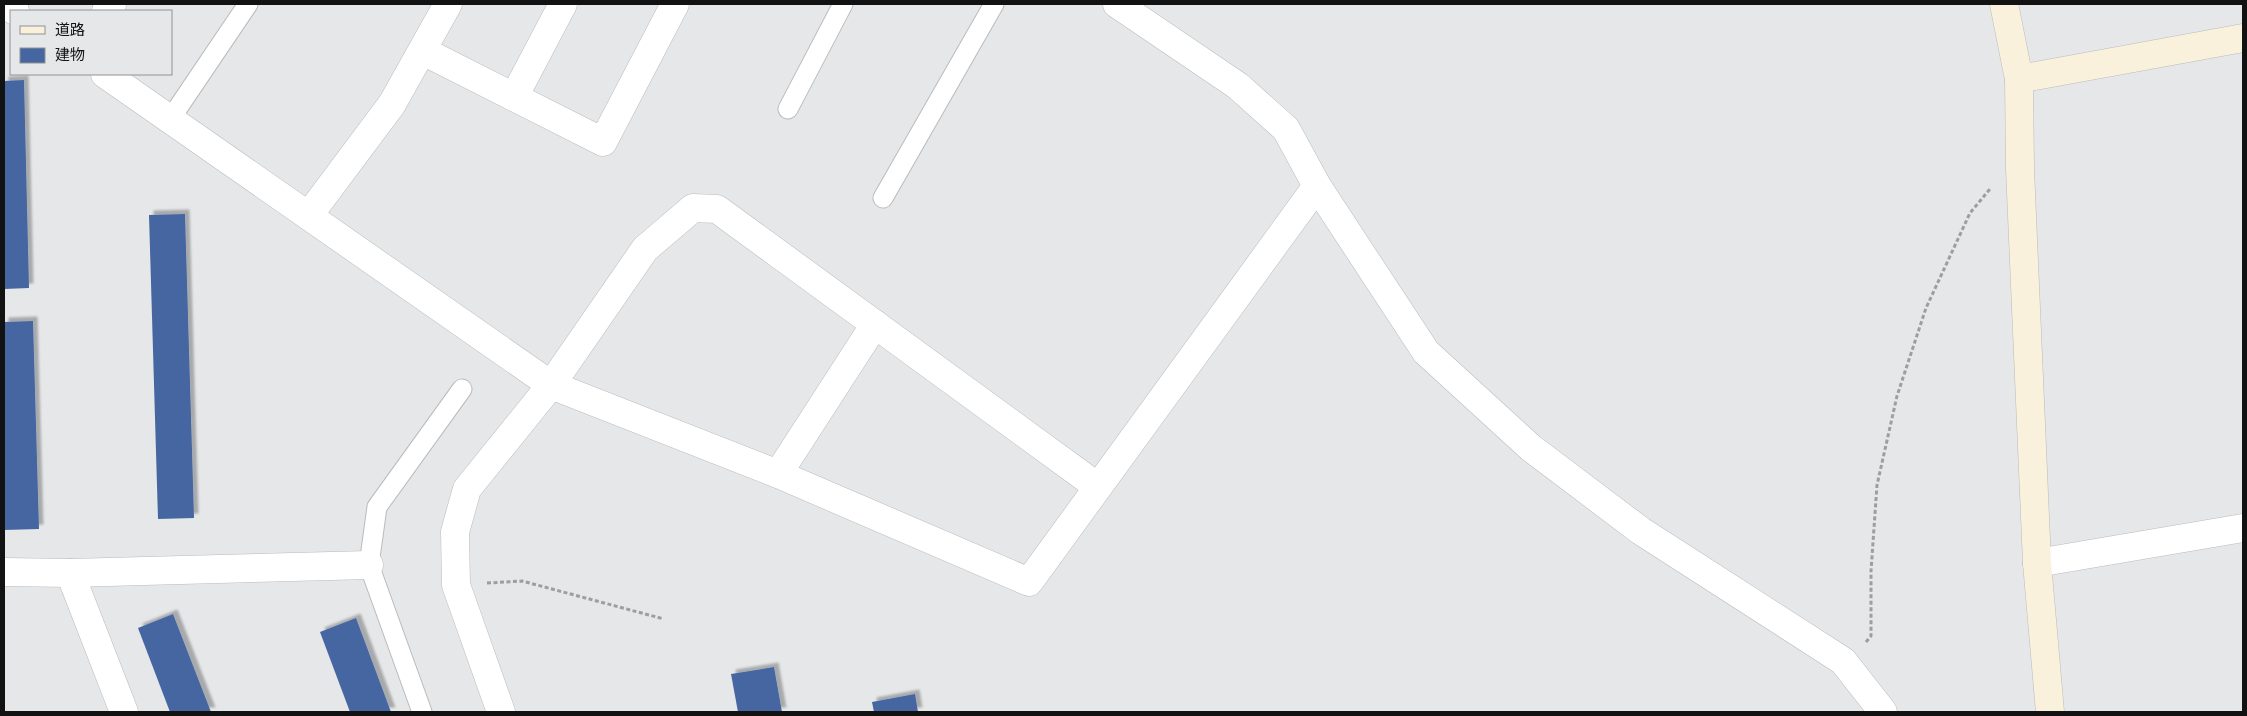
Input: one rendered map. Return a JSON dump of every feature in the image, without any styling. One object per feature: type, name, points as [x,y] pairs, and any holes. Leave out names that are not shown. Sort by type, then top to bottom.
[{"type":"street","points":[[308,214],[392,104],[448,4]]},
{"type":"street","points":[[514,97],[563,4]]},
{"type":"street","points":[[423,51],[603,142],[675,4]]},
{"type":"street","points":[[1117,4],[1245,92],[1286,129],[1317,186],[1426,352],[1531,448],[1641,531],[1843,661],[1884,712]]},
{"type":"street","points":[[2004,4],[2019,79],[2020,157],[2037,564],[2050,712]]},
{"type":"street","points":[[2019,79],[2243,38]]},
{"type":"street","points":[[106,75],[171,118],[551,385],[778,474],[1029,582],[1317,186]]},
{"type":"street","points":[[501,712],[456,585],[455,532],[466,489],[551,385],[645,249],[692,208],[717,209],[1098,487]]},
{"type":"street","points":[[778,474],[875,324]]},
{"type":"street","points":[[2037,564],[2243,531]]},
{"type":"street","points":[[4,572],[70,573],[369,565]]},
{"type":"street","points":[[70,573],[124,712]]},
{"type":"lane","points":[[171,118],[248,4]]},
{"type":"lane","points":[[788,109],[843,4]]},
{"type":"lane","points":[[883,198],[994,4]]},
{"type":"lane","points":[[422,712],[369,565],[377,507],[462,389]]},
{"type":"path","points":[[1847,666],[1871,636],[1871,571],[1877,485],[1897,396],[1926,308],[1970,213],[2012,163],[2020,157]]},
{"type":"path","points":[[456,585],[522,581],[664,619]]},
{"type":"building","points":[[24,80],[29,288],[4,289],[4,81]]},
{"type":"building","points":[[185,214],[194,518],[158,519],[149,215]]},
{"type":"building","points":[[33,321],[39,529],[4,530],[4,322]]},
{"type":"building","points":[[173,614],[211,712],[170,712],[138,628]]},
{"type":"building","points":[[356,618],[391,712],[350,712],[320,632]]},
{"type":"building","points":[[774,667],[782,712],[738,712],[731,674]]},
{"type":"building","points":[[915,694],[918,712],[874,712],[872,702]]}]
